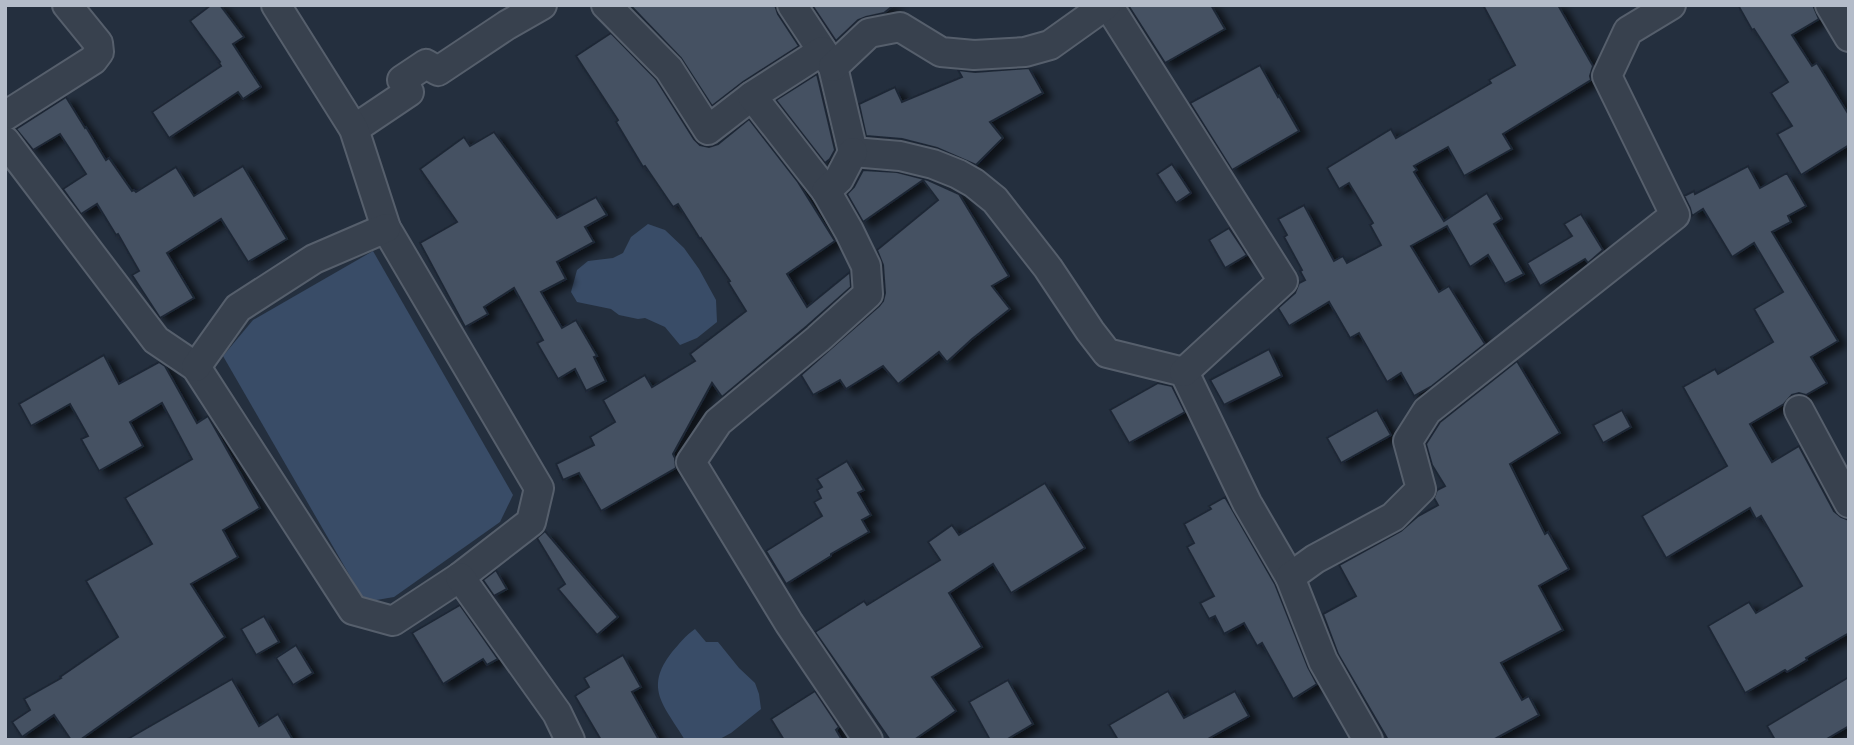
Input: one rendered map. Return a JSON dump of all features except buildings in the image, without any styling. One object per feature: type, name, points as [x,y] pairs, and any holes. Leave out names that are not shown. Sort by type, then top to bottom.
[{"type":"street","points":[[5,116],[93,60],[99,52],[98,43],[67,5]]},
{"type":"street","points":[[5,141],[156,341],[196,367],[353,610],[394,621],[460,578],[531,522],[539,488],[386,228],[354,129],[276,5]]},
{"type":"street","points":[[354,129],[409,92],[402,80],[426,64],[438,71],[542,5]]},
{"type":"street","points":[[606,5],[669,69],[708,130],[752,96],[828,59],[869,33],[900,27],[941,52],[974,55],[1025,52],[1050,45],[1107,5],[1283,281],[1184,372]]},
{"type":"street","points":[[792,5],[828,59],[853,152],[839,179],[826,191]]},
{"type":"street","points":[[1290,577],[1315,559],[1393,517],[1422,489],[1408,441],[1427,411],[1675,215],[1607,76],[1628,32],[1671,5]]},
{"type":"street","points":[[1830,5],[1849,37]]},
{"type":"street","points":[[752,96],[826,191],[866,266],[868,294],[718,422],[691,462],[789,623],[868,740]]},
{"type":"street","points":[[853,152],[900,156],[933,164],[974,183],[1003,209],[1107,353],[1184,372]]},
{"type":"street","points":[[196,367],[238,308],[314,259],[386,228]]},
{"type":"street","points":[[1184,372],[1247,503],[1290,577],[1323,662],[1368,740]]},
{"type":"street","points":[[1799,410],[1849,503]]},
{"type":"street","points":[[460,578],[557,713],[570,740]]},
{"type":"water","points":[[648,224],[665,230],[684,248],[716,300],[717,322],[697,338],[680,345],[665,327],[645,318],[619,315],[611,309],[577,302],[571,292],[577,270],[588,261],[613,258],[623,253],[631,237]]},
{"type":"water","points":[[373,251],[513,495],[500,522],[394,597],[365,602],[223,356],[253,320]]},
{"type":"water","points":[[695,629],[706,642],[718,642],[755,683],[759,694],[761,709],[718,740],[685,740],[660,697],[658,687],[663,665]]}]
